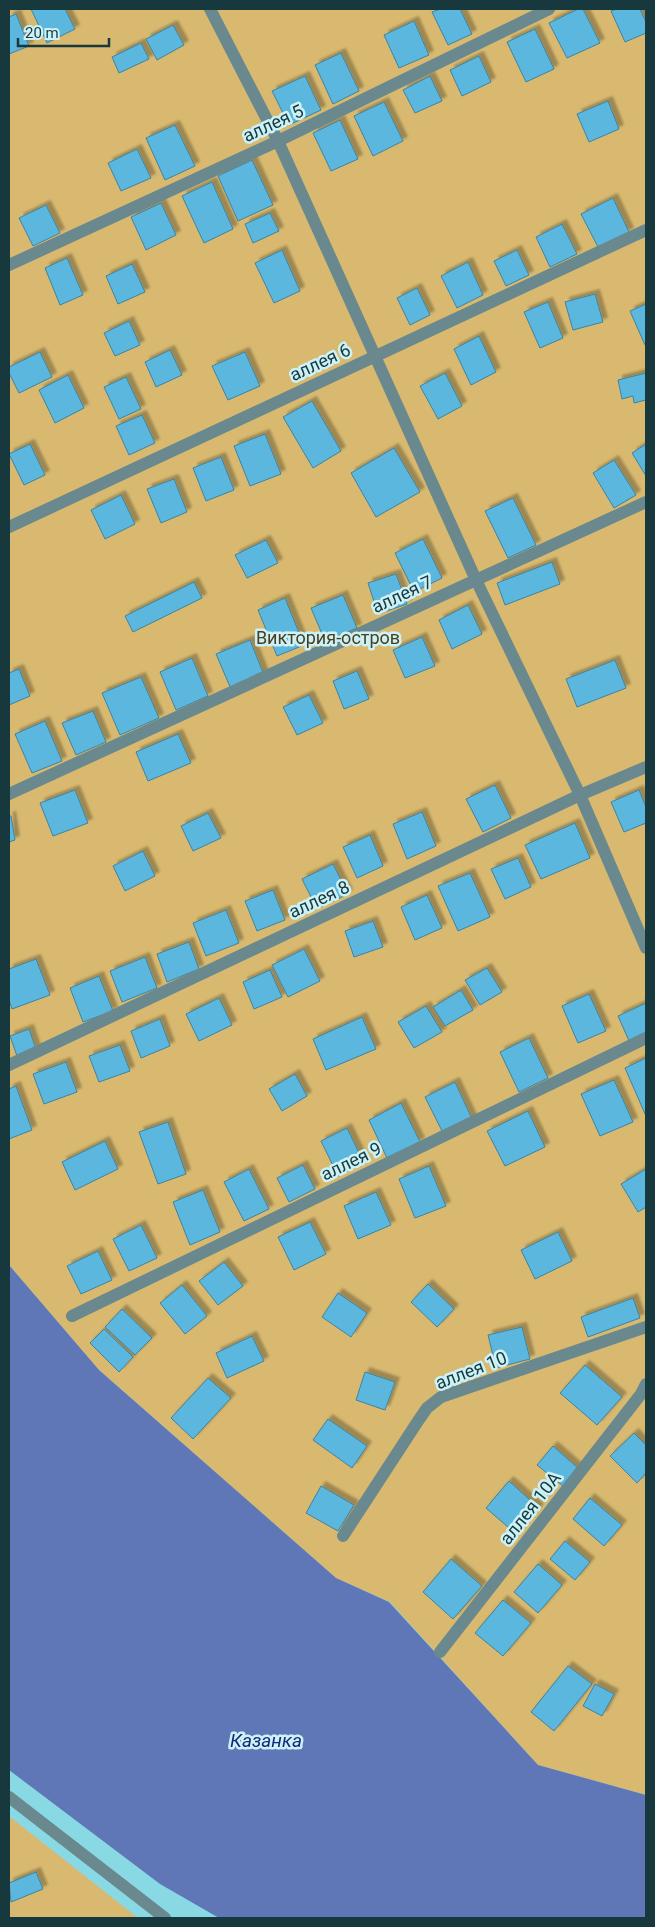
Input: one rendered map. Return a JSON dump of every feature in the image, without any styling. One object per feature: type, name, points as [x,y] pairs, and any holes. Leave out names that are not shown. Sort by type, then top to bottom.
[{"type":"lane","points":[[210,9],[278,141],[476,580],[580,795],[646,948]]},
{"type":"lane","name":"аллея 5","points":[[9,265],[278,141],[549,9]]},
{"type":"lane","name":"аллея 6","points":[[9,527],[646,230]]},
{"type":"lane","name":"аллея 7","points":[[9,794],[646,502]]},
{"type":"lane","name":"аллея 8","points":[[9,1065],[580,795],[646,767]]},
{"type":"lane","name":"аллея 9","points":[[72,1316],[646,1038]]},
{"type":"lane","name":"аллея 10","points":[[343,1536],[418,1420],[427,1408],[441,1397],[646,1327]]},
{"type":"lane","name":"аллея 10А","points":[[440,1652],[642,1394],[646,1384]]},
{"type":"lane","points":[[9,1797],[165,1918]]},
{"type":"green space","name":"Виктория-остров","points":[[9,9],[646,9],[646,1795],[538,1765],[390,1602],[336,1578],[99,1370],[9,1265]]},
{"type":"green space","points":[[9,1816],[138,1918],[9,1918]]},
{"type":"water","name":"Казанка","points":[[9,1265],[99,1370],[336,1578],[389,1602],[538,1765],[646,1795],[646,1918],[219,1918],[160,1884],[9,1770]]},
{"type":"building","points":[[31,9],[65,9],[75,29],[47,43]]},
{"type":"building","points":[[440,9],[460,9],[472,34],[448,45],[432,12]]},
{"type":"building","points":[[578,9],[583,9],[600,43],[567,58],[549,23]]},
{"type":"building","points":[[617,9],[640,9],[646,22],[646,33],[625,42],[611,11]]},
{"type":"building","points":[[16,14],[29,46],[9,54],[9,17]]},
{"type":"building","points":[[414,21],[429,55],[399,68],[384,35]]},
{"type":"building","points":[[173,25],[184,45],[157,60],[146,39]]},
{"type":"building","points":[[535,29],[554,69],[526,82],[507,42]]},
{"type":"building","points":[[141,43],[149,59],[119,73],[112,57]]},
{"type":"building","points":[[341,53],[359,91],[333,104],[315,65]]},
{"type":"building","points":[[479,56],[491,82],[462,96],[450,70]]},
{"type":"building","points":[[305,76],[321,110],[289,125],[272,91]]},
{"type":"building","points":[[430,76],[442,101],[415,113],[403,90]]},
{"type":"building","points":[[608,101],[619,129],[589,142],[577,114]]},
{"type":"building","points":[[384,102],[403,141],[373,156],[354,116]]},
{"type":"building","points":[[340,120],[358,159],[331,171],[313,133]]},
{"type":"building","points":[[175,125],[195,166],[165,180],[146,138]]},
{"type":"building","points":[[137,149],[151,178],[121,191],[108,163]]},
{"type":"building","points":[[252,160],[273,205],[238,221],[218,176]]},
{"type":"building","points":[[212,182],[233,229],[204,243],[182,196]]},
{"type":"building","points":[[613,198],[629,232],[598,247],[581,214]]},
{"type":"building","points":[[161,203],[176,235],[146,250],[131,217]]},
{"type":"building","points":[[46,205],[60,233],[33,246],[19,218]]},
{"type":"building","points":[[270,213],[279,231],[253,243],[245,224]]},
{"type":"building","points":[[562,224],[577,254],[550,267],[536,237]]},
{"type":"building","points":[[282,250],[300,291],[274,303],[255,263]]},
{"type":"building","points":[[517,250],[529,275],[506,286],[494,261]]},
{"type":"building","points":[[67,258],[83,295],[60,305],[45,268]]},
{"type":"building","points":[[468,262],[483,295],[457,308],[441,276]]},
{"type":"building","points":[[132,264],[145,292],[118,304],[106,276]]},
{"type":"building","points":[[417,288],[430,315],[410,325],[397,298]]},
{"type":"building","points":[[595,294],[603,322],[573,330],[565,302]]},
{"type":"building","points":[[548,302],[563,338],[540,348],[524,312]]},
{"type":"building","points":[[646,304],[646,345],[645,345],[630,311]]},
{"type":"building","points":[[129,321],[140,345],[115,356],[104,333]]},
{"type":"building","points":[[479,336],[496,372],[471,385],[454,349]]},
{"type":"building","points":[[170,350],[182,375],[156,387],[145,362]]},
{"type":"building","points":[[40,352],[52,377],[19,393],[9,373],[9,367]]},
{"type":"building","points":[[245,352],[260,386],[228,400],[212,366]]},
{"type":"building","points":[[445,373],[462,406],[438,419],[420,386]]},
{"type":"building","points":[[646,373],[646,400],[634,403],[633,396],[622,399],[618,380]]},
{"type":"building","points":[[68,375],[84,408],[55,423],[39,390]]},
{"type":"building","points":[[126,377],[141,409],[119,419],[104,387]]},
{"type":"building","points":[[312,401],[341,451],[313,468],[283,417]]},
{"type":"building","points":[[142,415],[155,443],[129,455],[116,426]]},
{"type":"building","points":[[265,434],[281,474],[250,486],[234,446]]},
{"type":"building","points":[[30,444],[45,475],[24,485],[9,454]]},
{"type":"building","points":[[646,444],[646,476],[632,453]]},
{"type":"building","points":[[394,448],[420,492],[376,517],[351,473]]},
{"type":"building","points":[[221,457],[234,490],[206,501],[193,468]]},
{"type":"building","points":[[614,460],[636,495],[614,508],[593,473]]},
{"type":"building","points":[[174,479],[187,512],[161,523],[147,489]]},
{"type":"building","points":[[121,495],[135,524],[105,539],[91,510]]},
{"type":"building","points":[[513,498],[536,545],[508,558],[485,511]]},
{"type":"building","points":[[423,539],[442,578],[414,592],[395,553]]},
{"type":"building","points":[[266,540],[278,563],[247,578],[235,555]]},
{"type":"building","points":[[552,562],[560,584],[505,605],[497,583]]},
{"type":"building","points":[[396,574],[407,604],[378,614],[368,583]]},
{"type":"building","points":[[194,582],[202,598],[133,632],[125,616]]},
{"type":"building","points":[[343,595],[357,628],[325,641],[311,608]]},
{"type":"building","points":[[285,598],[304,645],[277,656],[258,610]]},
{"type":"building","points":[[468,605],[482,634],[452,649],[439,620]]},
{"type":"building","points":[[422,637],[435,666],[405,678],[393,650]]},
{"type":"building","points":[[250,640],[264,675],[231,689],[216,654]]},
{"type":"building","points":[[192,658],[208,696],[176,710],[160,672]]},
{"type":"building","points":[[615,660],[626,688],[577,707],[566,679]]},
{"type":"building","points":[[19,669],[30,696],[9,705],[9,673]]},
{"type":"building","points":[[357,671],[369,699],[344,709],[333,681]]},
{"type":"building","points":[[141,677],[159,718],[120,735],[102,693]]},
{"type":"building","points":[[309,695],[323,723],[297,735],[283,707]]},
{"type":"building","points":[[93,711],[106,742],[76,755],[62,723]]},
{"type":"building","points":[[45,721],[62,761],[32,773],[15,734]]},
{"type":"building","points":[[178,734],[191,763],[148,781],[136,752]]},
{"type":"building","points":[[495,785],[511,818],[483,832],[466,799]]},
{"type":"building","points":[[75,790],[88,823],[53,836],[40,803]]},
{"type":"building","points":[[639,790],[646,807],[646,823],[624,832],[611,802]]},
{"type":"building","points":[[422,812],[436,846],[407,859],[393,824]]},
{"type":"building","points":[[208,813],[221,838],[193,851],[181,826]]},
{"type":"building","points":[[9,816],[11,816],[15,840],[9,842]]},
{"type":"building","points":[[575,823],[590,858],[541,879],[525,845]]},
{"type":"building","points":[[370,835],[383,866],[357,878],[343,847]]},
{"type":"building","points":[[143,851],[155,876],[125,891],[113,866]]},
{"type":"building","points":[[518,858],[531,887],[505,899],[491,869]]},
{"type":"building","points":[[333,864],[348,894],[317,909],[302,879]]},
{"type":"building","points":[[470,873],[490,917],[458,931],[438,886]]},
{"type":"building","points":[[273,890],[285,920],[257,931],[245,901]]},
{"type":"building","points":[[427,895],[442,928],[415,940],[401,907]]},
{"type":"building","points":[[226,910],[239,943],[206,956],[193,923]]},
{"type":"building","points":[[373,921],[383,947],[354,957],[345,931]]},
{"type":"building","points":[[189,942],[199,969],[167,982],[157,954]]},
{"type":"building","points":[[304,949],[320,981],[288,997],[272,965]]},
{"type":"building","points":[[145,957],[157,988],[122,1002],[110,971]]},
{"type":"building","points":[[36,959],[50,995],[12,1009],[9,1000],[9,969]]},
{"type":"building","points":[[487,968],[502,992],[480,1005],[465,980]]},
{"type":"building","points":[[270,970],[282,997],[254,1009],[243,982]]},
{"type":"building","points":[[99,976],[113,1011],[83,1022],[70,988]]},
{"type":"building","points":[[461,990],[473,1010],[445,1026],[433,1007]]},
{"type":"building","points":[[589,994],[606,1031],[578,1043],[562,1006]]},
{"type":"building","points":[[219,998],[232,1025],[199,1041],[186,1014]]},
{"type":"building","points":[[646,1003],[646,1036],[630,1043],[618,1016]]},
{"type":"building","points":[[426,1006],[442,1032],[414,1048],[398,1022]]},
{"type":"building","points":[[362,1017],[376,1049],[326,1070],[313,1039]]},
{"type":"building","points":[[160,1019],[170,1046],[141,1058],[131,1031]]},
{"type":"building","points":[[29,1029],[36,1049],[17,1056],[10,1036]]},
{"type":"building","points":[[529,1038],[548,1078],[519,1092],[500,1052]]},
{"type":"building","points":[[120,1045],[130,1071],[99,1082],[89,1056]]},
{"type":"building","points":[[646,1058],[646,1114],[645,1114],[625,1068]]},
{"type":"building","points":[[66,1062],[77,1092],[44,1104],[33,1074]]},
{"type":"building","points":[[295,1074],[307,1096],[282,1111],[269,1089]]},
{"type":"building","points":[[614,1080],[633,1122],[600,1136],[581,1094]]},
{"type":"building","points":[[455,1082],[473,1121],[444,1135],[425,1097]]},
{"type":"building","points":[[16,1086],[32,1130],[9,1139],[9,1089]]},
{"type":"building","points":[[401,1103],[420,1142],[387,1158],[369,1120]]},
{"type":"building","points":[[528,1111],[545,1147],[505,1166],[487,1131]]},
{"type":"building","points":[[168,1122],[186,1174],[158,1184],[139,1132]]},
{"type":"building","points":[[347,1128],[364,1163],[338,1176],[321,1141]]},
{"type":"building","points":[[105,1141],[118,1169],[75,1190],[62,1162]]},
{"type":"building","points":[[303,1165],[315,1189],[289,1202],[277,1178]]},
{"type":"building","points":[[429,1166],[446,1206],[415,1218],[399,1179]]},
{"type":"building","points":[[249,1169],[269,1209],[244,1221],[224,1182]]},
{"type":"building","points":[[646,1169],[646,1207],[638,1212],[621,1184]]},
{"type":"building","points":[[203,1190],[220,1232],[190,1245],[173,1202]]},
{"type":"building","points":[[376,1192],[391,1225],[358,1239],[344,1206]]},
{"type":"building","points":[[310,1222],[326,1254],[294,1270],[278,1237]]},
{"type":"building","points":[[141,1225],[157,1258],[129,1271],[113,1239]]},
{"type":"building","points":[[558,1232],[572,1261],[535,1279],[521,1250]]},
{"type":"building","points":[[98,1251],[112,1280],[81,1294],[67,1266]]},
{"type":"building","points":[[224,1262],[243,1286],[218,1305],[199,1281]]},
{"type":"building","points":[[428,1284],[454,1309],[437,1327],[411,1302]]},
{"type":"building","points":[[182,1285],[207,1316],[185,1334],[160,1303]]},
{"type":"building","points":[[338,1293],[367,1313],[351,1337],[322,1317]]},
{"type":"building","points":[[633,1298],[640,1318],[588,1337],[581,1317]]},
{"type":"building","points":[[122,1309],[152,1338],[135,1355],[105,1327]]},
{"type":"building","points":[[522,1327],[530,1359],[496,1368],[488,1335]]},
{"type":"building","points":[[104,1329],[133,1357],[119,1372],[90,1343]]},
{"type":"building","points":[[252,1336],[264,1361],[227,1378],[216,1353]]},
{"type":"building","points":[[585,1365],[622,1397],[597,1425],[560,1393]]},
{"type":"building","points":[[365,1372],[395,1382],[385,1410],[356,1400]]},
{"type":"building","points":[[208,1378],[231,1398],[193,1439],[171,1418]]},
{"type":"building","points":[[328,1419],[367,1446],[352,1468],[313,1440]]},
{"type":"building","points":[[634,1433],[646,1445],[646,1473],[637,1483],[610,1456]]},
{"type":"building","points":[[553,1446],[578,1468],[563,1486],[537,1465]]},
{"type":"building","points":[[509,1481],[539,1508],[516,1534],[486,1508]]},
{"type":"building","points":[[321,1486],[354,1505],[338,1531],[306,1513]]},
{"type":"building","points":[[590,1498],[622,1525],[604,1546],[573,1519]]},
{"type":"building","points":[[565,1541],[590,1562],[575,1580],[550,1559]]},
{"type":"building","points":[[451,1559],[482,1586],[453,1619],[423,1592]]},
{"type":"building","points":[[538,1564],[562,1585],[538,1613],[514,1592]]},
{"type":"building","points":[[503,1600],[531,1623],[503,1656],[475,1633]]},
{"type":"building","points":[[568,1666],[592,1684],[554,1731],[531,1712]]},
{"type":"building","points":[[595,1684],[614,1694],[602,1716],[583,1706]]},
{"type":"building","points":[[36,1872],[43,1889],[11,1902],[9,1883]]}]
